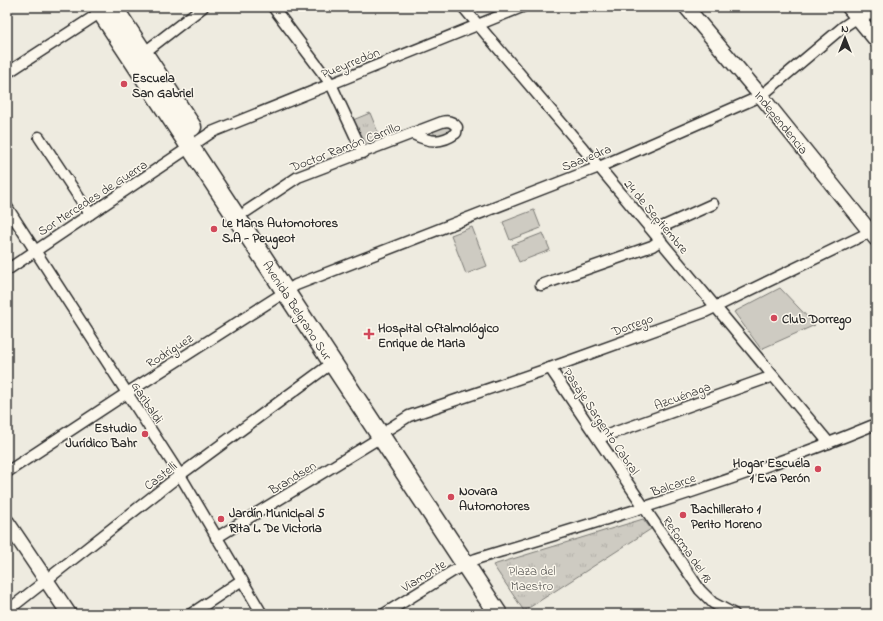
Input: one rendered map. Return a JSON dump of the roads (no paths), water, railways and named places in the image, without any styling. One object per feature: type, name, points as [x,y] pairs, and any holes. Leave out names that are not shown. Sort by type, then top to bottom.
[{"type":"highway","name":"Avenida Belgrano Sur","points":[[104,9],[196,144],[471,561],[511,614]]},
{"type":"highway","name":"Avenida Belgrano Sur","points":[[196,144],[247,211],[332,363],[385,432]]},
{"type":"highway","name":"Avenida Belgrano Sur","points":[[471,561],[498,614]]},
{"type":"street","points":[[138,57],[203,7]]},
{"type":"street","points":[[273,7],[331,84],[363,153]]},
{"type":"street","name":"24 de Septiembre","points":[[463,7],[661,240],[829,443]]},
{"type":"street","name":"Pueyrredón","points":[[196,144],[212,132],[522,7]]},
{"type":"street","name":"Independencia","points":[[686,7],[874,232]]},
{"type":"street","points":[[7,73],[104,9]]},
{"type":"street","points":[[854,12],[876,40]]},
{"type":"street","name":"Saavedra","points":[[291,288],[599,167],[761,96],[842,27],[854,12],[876,13]]},
{"type":"street","name":"Doctor Ramón Carrillo","points":[[247,211],[290,181],[413,134]]},
{"type":"street","points":[[40,137],[90,214]]},
{"type":"street","name":"Sor Mercedes de Guerra","points":[[7,270],[196,144]]},
{"type":"street","points":[[653,231],[713,204]]},
{"type":"street","name":"Garibaldi","points":[[7,207],[180,475],[262,614]]},
{"type":"street","name":"Dorrego","points":[[385,432],[409,416],[550,368],[716,307],[874,232]]},
{"type":"street","points":[[541,285],[652,246],[661,240]]},
{"type":"street","name":"Rodríguez","points":[[7,472],[291,288]]},
{"type":"street","name":"Castelli","points":[[7,611],[180,475],[332,363]]},
{"type":"street","name":"Pasaje Sargento Cabral","points":[[550,368],[599,438],[645,508]]},
{"type":"street","name":"Azcuénaga","points":[[599,438],[773,376]]},
{"type":"street","name":"Balcarce","points":[[471,561],[645,508],[829,443],[876,424]]},
{"type":"street","name":"Brandsen","points":[[216,538],[385,432]]},
{"type":"street","name":"Reforma del 18","points":[[645,508],[700,590],[713,603],[734,614]]},
{"type":"street","points":[[7,522],[70,614]]},
{"type":"street","name":"Viamonte","points":[[384,614],[471,561]]},
{"type":"street","points":[[191,614],[242,580]]},
{"type":"place","name":"Escuela San Gabriel","points":[[124,84]]},
{"type":"place","name":"Le Mans Automotores S.A - Peugeot","points":[[214,229]]},
{"type":"place","name":"Club Dorrego","points":[[774,318]]},
{"type":"place","name":"Hospital Oftalmológico Enrique de Maria","points":[[369,334]]},
{"type":"place","name":"Estudio Jurídico Bahr","points":[[145,434]]},
{"type":"place","name":"Hogar Escuela 1 Eva Perón","points":[[818,469]]},
{"type":"place","name":"Novara Automotores","points":[[451,497]]},
{"type":"place","name":"Bachillerato 1 Perito Moreno","points":[[683,515]]},
{"type":"place","name":"Jardín Municipal 5 Rita L. De Victoria","points":[[221,519]]},
{"type":"park label","name":"Plaza del Maestro","points":[[532,578]]}]
